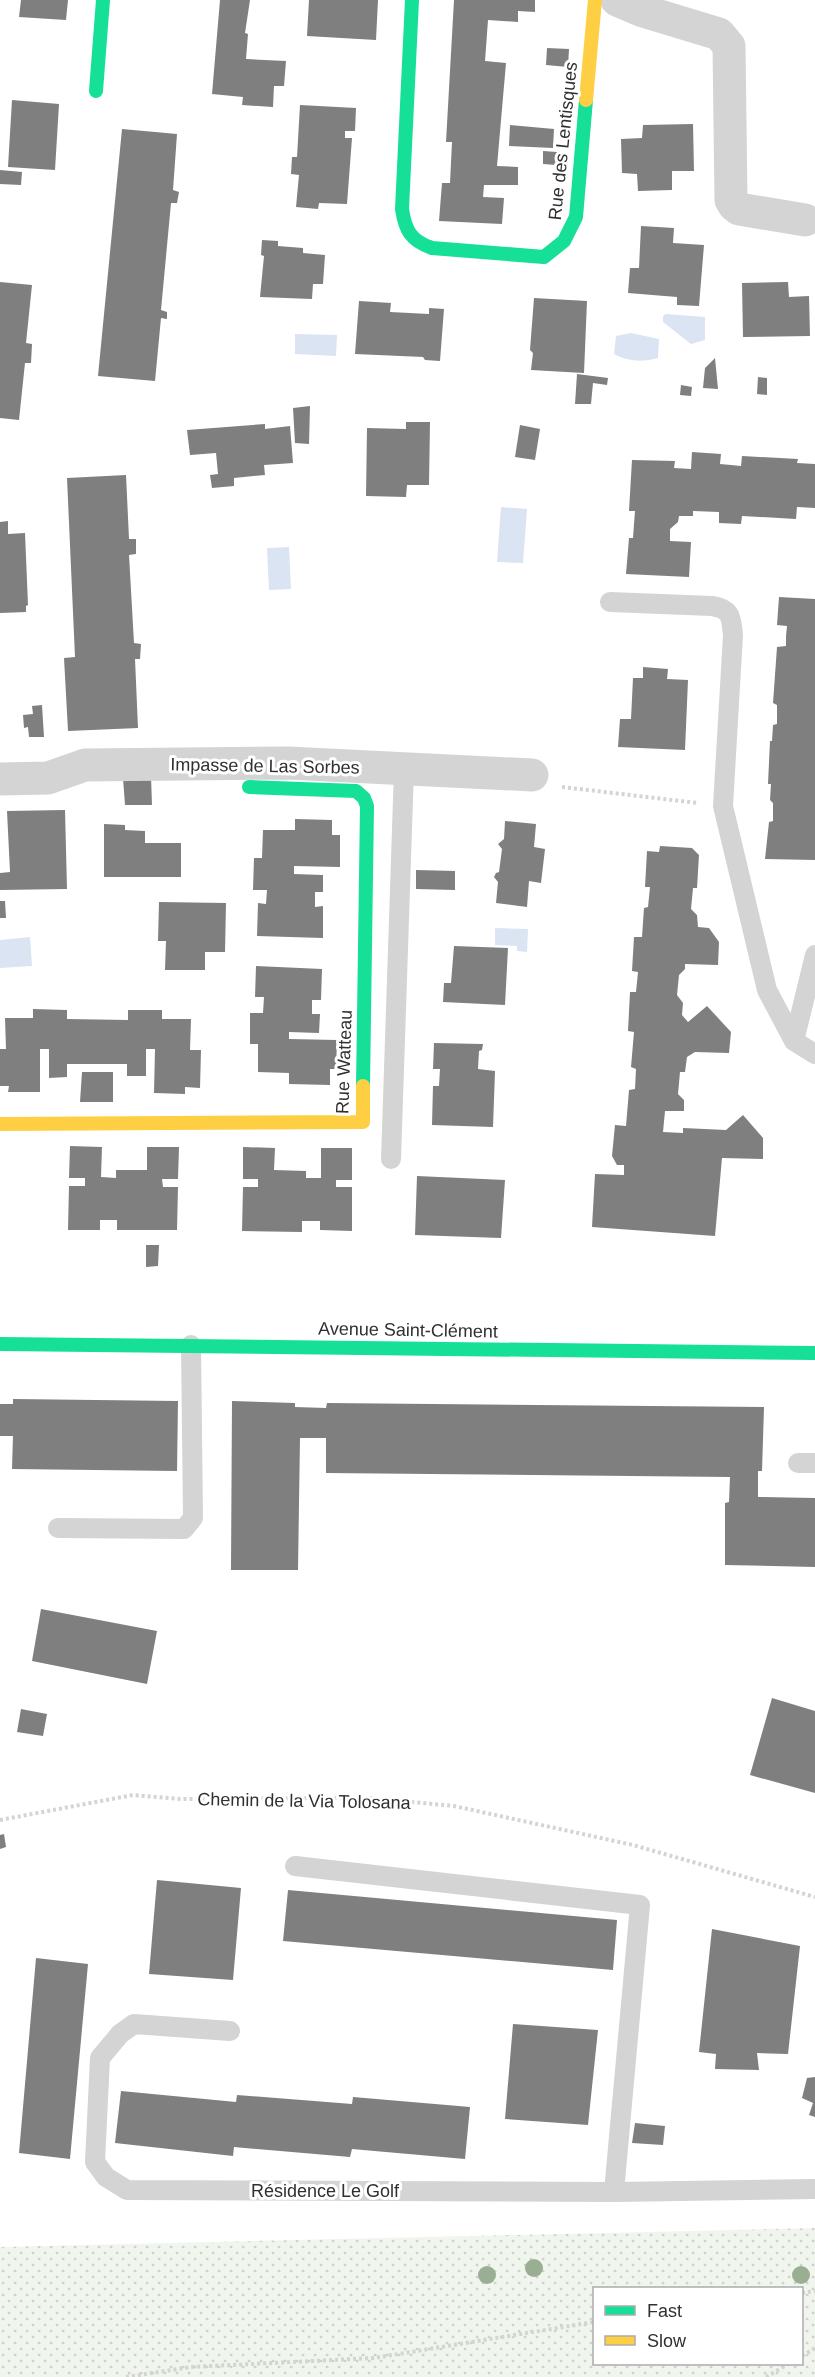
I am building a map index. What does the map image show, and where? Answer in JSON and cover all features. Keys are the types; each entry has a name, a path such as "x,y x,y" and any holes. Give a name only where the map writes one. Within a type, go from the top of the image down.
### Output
{"street":[{"path":"96,91 103,0"},
{"name":"Rue des Lentisques","path":"412,0 402,209 404,224 409,235 418,244 432,249 544,257 565,242 576,217 595,0"},
{"path":"617,0 643,11 719,34 729,46 731,200 739,209 805,220"},
{"name":"Impasse de Las Sorbes","path":"0,779 48,778 85,765 288,763 532,775"},
{"name":"Rue Watteau","path":"0,1124 363,1122 367,806 364,798 356,791 249,787"},
{"name":"Avenue Saint-Clément","path":"0,1344 815,1353"}],"lane":[{"path":"610,602 712,606 723,608 731,617 733,635 723,806 766,990 794,1041 815,1054"},
{"path":"391,1160 404,768"},
{"path":"794,1041 815,955"},
{"path":"58,1528 184,1529 193,1518 191,1345"},
{"path":"295,1866 640,1905 614,2192"},
{"name":"Résidence Le Golf","path":"230,2031 134,2024 110,2044 100,2058 95,2162 106,2177 127,2190 614,2192 815,2189"}],"path":[{"path":"532,775 542,784 723,806"},
{"name":"Chemin de la Via Tolosana","path":"0,1820 133,1795 180,1799 371,1798 442,1805 633,1845 815,1897"},
{"path":"126,2377 191,2367 374,2358 593,2322"},
{"path":"766,2377 786,2365"}],"shaded area":[{"path":"666,314 705,317 705,340 691,344 663,322 663,316"},
{"path":"631,333 659,339 658,358 625,359 614,354 616,336"},
{"path":"295,334 337,335 336,356 295,354"},
{"path":"501,507 527,509 523,563 497,562"},
{"path":"289,547 291,589 269,590 267,548"},
{"path":"495,928 528,929 527,952 517,951 517,946 495,945"},
{"path":"30,937 32,966 0,968 0,940"},
{"path":"815,2228 815,2377 0,2377 0,2247"}],"building":[{"path":"21,0 68,0 66,20 19,17"},
{"path":"220,0 250,0 245,33 248,34 246,59 286,61 284,86 274,86 273,107 242,105 243,97 212,94"},
{"path":"309,0 378,0 376,40 307,36"},
{"path":"454,0 535,0 535,12 518,11 518,22 488,20 485,61 506,63 497,166 518,167 518,185 484,185 483,197 504,198 502,224 439,221 442,183 450,183 452,142 446,142"},
{"path":"547,48 569,49 568,67 546,65"},
{"path":"12,100 59,104 55,170 8,167"},
{"path":"300,105 356,108 355,131 345,131 345,138 352,138 347,204 319,203 318,209 296,207 299,175 291,174 292,157 297,157"},
{"path":"693,124 694,171 672,171 672,190 638,191 637,174 622,173 621,139 642,138 643,125"},
{"path":"510,125 554,129 553,148 509,146"},
{"path":"122,129 177,134 173,190 179,192 177,203 171,203 161,310 167,312 167,319 161,318 155,381 98,376"},
{"path":"543,151 557,152 556,165 543,164"},
{"path":"0,170 22,172 21,185 0,184"},
{"path":"641,226 674,228 673,243 704,245 699,306 677,305 677,297 628,293 630,268 639,268"},
{"path":"262,240 278,241 278,246 303,248 303,253 325,255 323,284 313,284 312,299 260,297 264,256 261,255"},
{"path":"0,282 32,285 26,343 32,344 31,363 25,363 19,420 0,418"},
{"path":"788,282 789,297 809,296 810,336 743,337 742,283"},
{"path":"534,298 587,301 584,373 531,370 533,353 530,350"},
{"path":"359,301 391,303 390,312 429,314 429,308 444,309 440,361 425,360 423,357 355,354"},
{"path":"715,358 718,389 703,388 705,368"},
{"path":"577,374 608,378 607,385 593,383 591,404 575,404"},
{"path":"758,377 767,378 767,395 757,394"},
{"path":"681,385 692,387 691,396 680,395"},
{"path":"310,406 309,444 295,443 293,408"},
{"path":"406,422 430,422 429,485 407,485 406,497 366,496 367,428 406,429"},
{"path":"265,424 265,429 290,426 293,463 264,465 265,475 234,478 234,486 212,488 210,475 218,474 216,453 190,455 187,430"},
{"path":"520,425 540,429 535,460 515,457"},
{"path":"692,452 721,454 720,464 741,466 742,456 798,459 797,463 815,464 815,508 797,507 796,519 742,516 741,524 719,523 719,512 693,511 693,516 679,516 678,522 670,529 670,541 691,542 689,577 626,574 629,538 633,538 635,511 629,511 632,460 675,461 674,468 691,469"},
{"path":"126,475 129,539 136,539 136,554 129,555 134,643 141,644 140,659 135,659 138,728 68,731 64,658 75,657 67,478"},
{"path":"8,521 8,534 25,533 28,605 26,612 0,613 0,522"},
{"path":"779,597 815,599 815,860 765,859 769,822 773,821 773,803 770,800 771,784 768,784 770,741 772,741 773,725 777,724 777,705 773,703 777,647 786,646 787,626 777,625"},
{"path":"643,667 668,669 667,679 688,680 685,750 618,747 620,719 631,719 633,678 643,678"},
{"path":"42,705 44,737 29,737 28,727 24,728 23,715 33,714 32,706"},
{"path":"151,776 152,805 125,805 123,778"},
{"path":"65,810 67,889 0,890 0,873 10,872 7,811"},
{"path":"295,819 332,820 332,835 340,835 340,867 294,866 294,874 323,875 323,892 315,892 315,907 323,906 323,938 257,936 258,903 266,904 267,890 253,890 254,858 262,858 263,830 295,830"},
{"path":"505,821 536,824 534,847 545,849 541,883 529,881 527,907 496,903 498,882 494,877 499,872 502,849 498,844 504,839"},
{"path":"104,824 125,825 125,830 145,831 145,843 181,843 181,877 104,877"},
{"path":"660,846 692,848 699,855 697,888 693,888 691,909 697,915 698,927 709,928 719,942 718,965 685,964 685,969 679,975 677,995 683,1003 682,1015 688,1022 707,1006 731,1032 729,1053 695,1052 687,1057 685,1072 680,1072 678,1094 684,1100 684,1111 665,1111 663,1132 683,1133 683,1128 726,1130 743,1115 763,1138 763,1159 722,1158 715,1236 592,1227 595,1174 624,1175 624,1165 617,1165 612,1156 615,1125 626,1126 629,1090 635,1089 636,1069 631,1067 634,1032 628,1031 630,992 636,992 638,972 632,971 634,937 642,937 644,908 648,907 650,887 645,887 647,851 659,852"},
{"path":"416,870 455,871 455,890 416,889"},
{"path":"0,901 5,901 6,918 0,918"},
{"path":"159,902 226,903 225,952 205,952 205,970 165,970 166,941 158,941"},
{"path":"454,946 508,948 505,1005 443,1002 444,983 451,983"},
{"path":"256,966 322,969 321,1000 312,1000 312,1014 320,1014 319,1033 289,1032 289,1039 337,1040 336,1069 330,1069 330,1085 289,1084 289,1073 258,1072 258,1044 250,1044 250,1013 263,1013 264,997 255,997"},
{"path":"33,1009 67,1010 67,1019 128,1020 128,1010 162,1010 162,1019 191,1019 190,1050 201,1050 200,1088 185,1087 185,1094 154,1093 155,1049 146,1049 146,1076 127,1076 127,1064 67,1064 67,1077 49,1078 49,1049 40,1049 40,1092 8,1092 9,1086 0,1086 0,1049 6,1049 5,1018 33,1018"},
{"path":"434,1043 483,1044 482,1050 479,1051 478,1069 495,1071 493,1127 432,1125 433,1086 439,1086 440,1069 433,1069"},
{"path":"82,1072 113,1072 113,1102 80,1102"},
{"path":"70,1146 102,1147 101,1177 116,1178 116,1170 147,1170 147,1147 179,1147 178,1179 162,1179 163,1187 178,1187 177,1230 117,1230 117,1220 100,1220 100,1230 68,1230 69,1186 85,1186 85,1178 69,1178"},
{"path":"243,1147 275,1148 274,1170 306,1171 306,1178 321,1178 321,1148 352,1148 352,1180 336,1180 336,1187 352,1187 352,1231 320,1230 320,1221 302,1221 302,1232 242,1231 243,1187 258,1187 258,1179 243,1179"},
{"path":"417,1176 505,1180 501,1238 415,1235"},
{"path":"146,1245 159,1245 158,1266 146,1267"},
{"path":"13,1399 178,1401 177,1471 12,1469 13,1436 0,1436 0,1404 13,1404"},
{"path":"232,1401 295,1403 295,1407 326,1408 327,1403 764,1407 762,1471 758,1471 758,1497 815,1498 815,1567 725,1565 725,1503 729,1502 730,1477 326,1473 326,1438 300,1438 298,1570 231,1570"},
{"path":"41,1609 157,1631 147,1684 32,1661"},
{"path":"772,1698 815,1711 815,1793 750,1775"},
{"path":"21,1709 47,1714 43,1736 17,1732"},
{"path":"4,1834 6,1847 0,1849 0,1835"},
{"path":"157,1880 241,1888 233,1980 149,1974"},
{"path":"288,1890 617,1920 613,1970 283,1941"},
{"path":"712,1929 800,1946 788,2054 757,2053 759,2070 715,2069 716,2054 699,2052"},
{"path":"36,1958 88,1964 70,2159 19,2153"},
{"path":"513,2024 598,2030 588,2125 505,2119"},
{"path":"815,2077 815,2117 809,2115 813,2103 802,2098 807,2078"},
{"path":"121,2091 236,2102 237,2095 352,2104 353,2097 470,2107 465,2159 352,2149 350,2157 234,2147 233,2156 115,2143"},
{"path":"635,2123 665,2126 663,2145 632,2143"}],"traffic: fast":[{"path":"96,91 103,0"},
{"path":"412,0 402,209 407,229 419,242 432,248 544,257 564,241 576,217 586,100"},
{"path":"249,787 356,791 364,798 367,806 363,1086"},
{"path":"0,1344 815,1353"}],"traffic: slow":[{"path":"586,100 595,0"},
{"path":"0,1124 363,1122 363,1086"}]}
